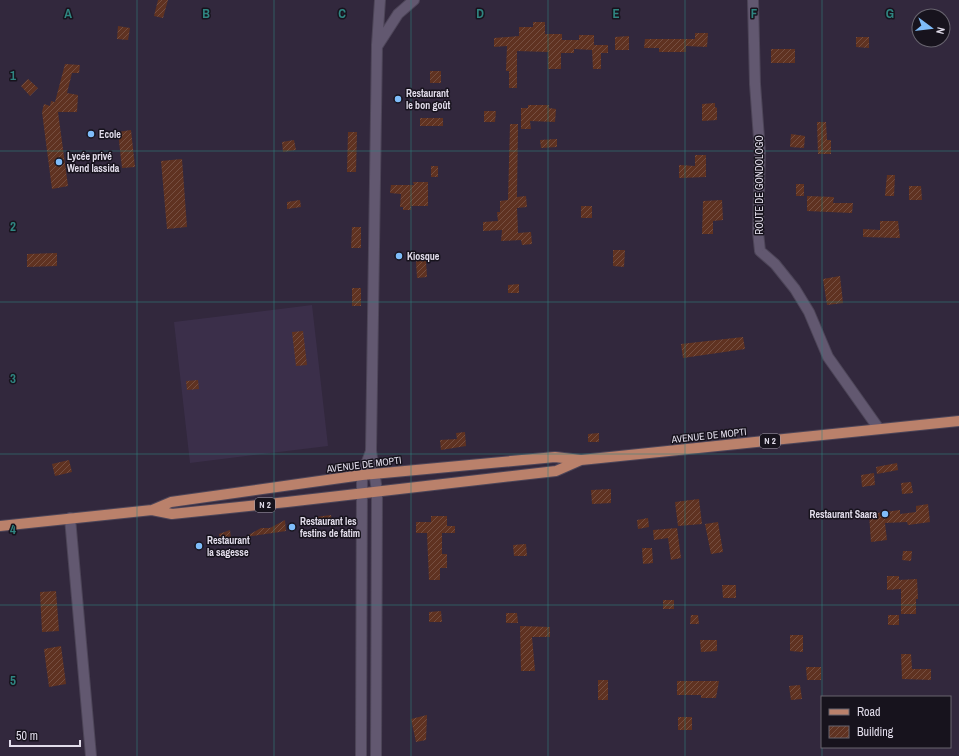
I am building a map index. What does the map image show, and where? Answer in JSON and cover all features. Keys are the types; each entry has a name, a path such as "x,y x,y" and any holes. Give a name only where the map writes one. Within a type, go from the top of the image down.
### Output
{"main road":[{"name":"AVENUE DE MOPTI","path":"152,510 171,502 362,475 555,457 581,460 959,421"},
{"name":"AVENUE DE MOPTI","path":"70,518 152,510 172,514 363,494 556,471 581,460"},
{"name":"N 2","path":"0,526 70,518"}],"street":[{"path":"376,756 377,492 376,474 371,451 377,45 380,0"},
{"path":"377,45 398,14 414,0"},
{"name":"ROUTE DE GONDOLOGO","path":"753,0 755,84 760,152 758,232 760,250 795,289 810,312 828,357 879,429"},
{"path":"361,756 362,475 371,451"},
{"path":"70,518 91,756"}],"shaded area":[{"path":"312,305 328,446 190,463 174,322"}],"building":[{"path":"158,0 168,0 163,18 154,16"},
{"path":"533,22 545,22 545,34 562,34 562,40 579,40 579,35 594,35 594,45 608,45 608,53 601,53 601,69 593,69 592,50 574,49 574,53 561,53 561,69 548,69 548,52 517,51 517,88 509,88 509,71 506,71 507,46 494,47 494,38 519,36 519,27 533,27"},
{"path":"118,26 130,28 128,40 117,39"},
{"path":"695,33 708,33 707,47 686,46 686,52 659,52 659,48 644,48 645,39 695,39"},
{"path":"629,36 629,50 615,50 615,37"},
{"path":"856,37 869,37 869,48 856,47"},
{"path":"771,49 795,49 795,63 771,63"},
{"path":"65,64 80,65 79,73 72,73 67,93 78,95 77,112 58,112 68,186 52,189 42,112 44,104 50,106 51,101 55,102"},
{"path":"430,71 441,71 441,83 430,83"},
{"path":"28,79 38,88 30,96 21,86"},
{"path":"715,103 715,107 717,108 717,120 702,121 702,104"},
{"path":"528,105 549,105 549,108 556,109 555,122 530,121 531,129 521,129 521,108 528,108"},
{"path":"484,111 496,111 495,122 484,122"},
{"path":"420,118 443,118 443,126 420,126"},
{"path":"817,122 826,122 827,140 831,140 831,154 818,154"},
{"path":"510,124 518,124 517,197 526,196 527,207 517,208 518,233 531,232 532,244 522,245 521,240 501,241 502,230 483,231 483,222 498,221 497,212 500,212 500,201 508,200"},
{"path":"131,130 135,167 122,168 118,132"},
{"path":"348,132 357,132 356,172 347,172"},
{"path":"791,134 805,136 804,148 790,147"},
{"path":"557,139 557,147 541,148 540,140"},
{"path":"294,140 296,150 283,152 282,142"},
{"path":"695,155 706,155 706,177 679,178 679,165 695,166"},
{"path":"182,159 187,227 167,229 161,161"},
{"path":"431,166 438,166 438,177 431,177"},
{"path":"887,175 895,175 894,196 885,196"},
{"path":"413,182 428,182 428,206 411,206 411,210 403,210 403,207 400,207 401,194 390,193 391,185 414,185"},
{"path":"796,184 804,184 804,196 796,196"},
{"path":"909,186 921,186 922,200 909,200"},
{"path":"807,196 834,197 833,203 853,203 852,213 807,211"},
{"path":"300,200 301,207 287,209 287,202"},
{"path":"722,200 723,220 713,221 713,234 702,234 703,201"},
{"path":"581,206 592,206 592,218 581,218"},
{"path":"880,221 898,221 900,238 863,237 863,229 880,230"},
{"path":"352,227 361,227 361,248 351,248"},
{"path":"613,250 625,250 624,267 613,266"},
{"path":"57,253 57,266 27,267 27,254"},
{"path":"416,261 426,261 427,277 417,278"},
{"path":"840,276 843,303 827,305 823,279"},
{"path":"519,284 519,293 508,293 508,285"},
{"path":"352,288 361,288 361,306 352,306"},
{"path":"303,331 307,365 296,366 292,332"},
{"path":"743,337 745,349 683,358 681,344"},
{"path":"198,380 199,389 187,390 186,381"},
{"path":"465,432 466,446 441,450 440,440 457,439 456,433"},
{"path":"599,433 599,442 588,442 588,434"},
{"path":"69,460 72,472 55,476 52,464"},
{"path":"897,463 898,470 877,474 876,467"},
{"path":"874,473 875,485 862,487 861,475"},
{"path":"911,482 913,493 902,494 901,483"},
{"path":"611,489 611,503 592,504 591,490"},
{"path":"699,499 702,524 678,526 675,502"},
{"path":"928,504 930,522 908,525 907,522 885,523 887,540 871,542 869,514 900,510 900,514 916,512 916,506"},
{"path":"331,515 332,523 318,526 316,517"},
{"path":"431,516 447,516 447,526 455,526 455,533 442,533 442,554 447,554 447,568 440,568 440,580 429,580 427,533 416,533 416,522 431,522"},
{"path":"648,518 649,527 638,529 637,520"},
{"path":"285,520 286,531 245,537 261,528 270,528"},
{"path":"718,522 723,552 711,554 705,524"},
{"path":"677,528 681,558 671,560 668,538 654,540 653,530"},
{"path":"230,530 231,539 220,540 219,534"},
{"path":"526,544 527,556 514,556 513,545"},
{"path":"642,548 652,548 653,563 643,564"},
{"path":"903,551 912,551 911,561 902,560"},
{"path":"887,576 899,576 899,580 917,579 918,599 916,599 916,614 901,614 901,589 887,590"},
{"path":"722,585 736,585 736,598 723,598"},
{"path":"56,591 59,631 42,632 40,592"},
{"path":"663,600 674,600 674,609 663,609"},
{"path":"441,611 442,622 429,622 429,612"},
{"path":"506,613 517,613 518,623 506,623"},
{"path":"691,615 698,615 699,624 690,624"},
{"path":"888,615 899,615 899,625 888,625"},
{"path":"520,626 550,627 550,637 532,637 535,671 521,671"},
{"path":"790,635 803,635 803,652 790,651"},
{"path":"700,640 717,640 717,651 701,652"},
{"path":"61,646 66,684 49,687 44,649"},
{"path":"901,654 911,654 912,669 931,669 931,680 902,679"},
{"path":"806,667 821,667 821,680 807,680"},
{"path":"598,680 608,680 608,700 598,700"},
{"path":"677,681 719,681 716,698 701,698 701,695 677,695"},
{"path":"800,685 802,699 791,700 789,686"},
{"path":"427,715 426,740 416,742 411,719"},
{"path":"678,717 692,717 692,730 678,730"}],"place":[{"name":"Restaurant le bon goût","path":"398,99"},
{"name":"Ecole","path":"91,134"},
{"name":"Lycée privé Wend lassida","path":"59,162"},
{"name":"Kiosque","path":"399,256"},
{"name":"Restaurant Saara","path":"885,514"},
{"name":"Restaurant les festins de fatim","path":"292,527"},
{"name":"Restaurant la sagesse","path":"199,546"}]}
